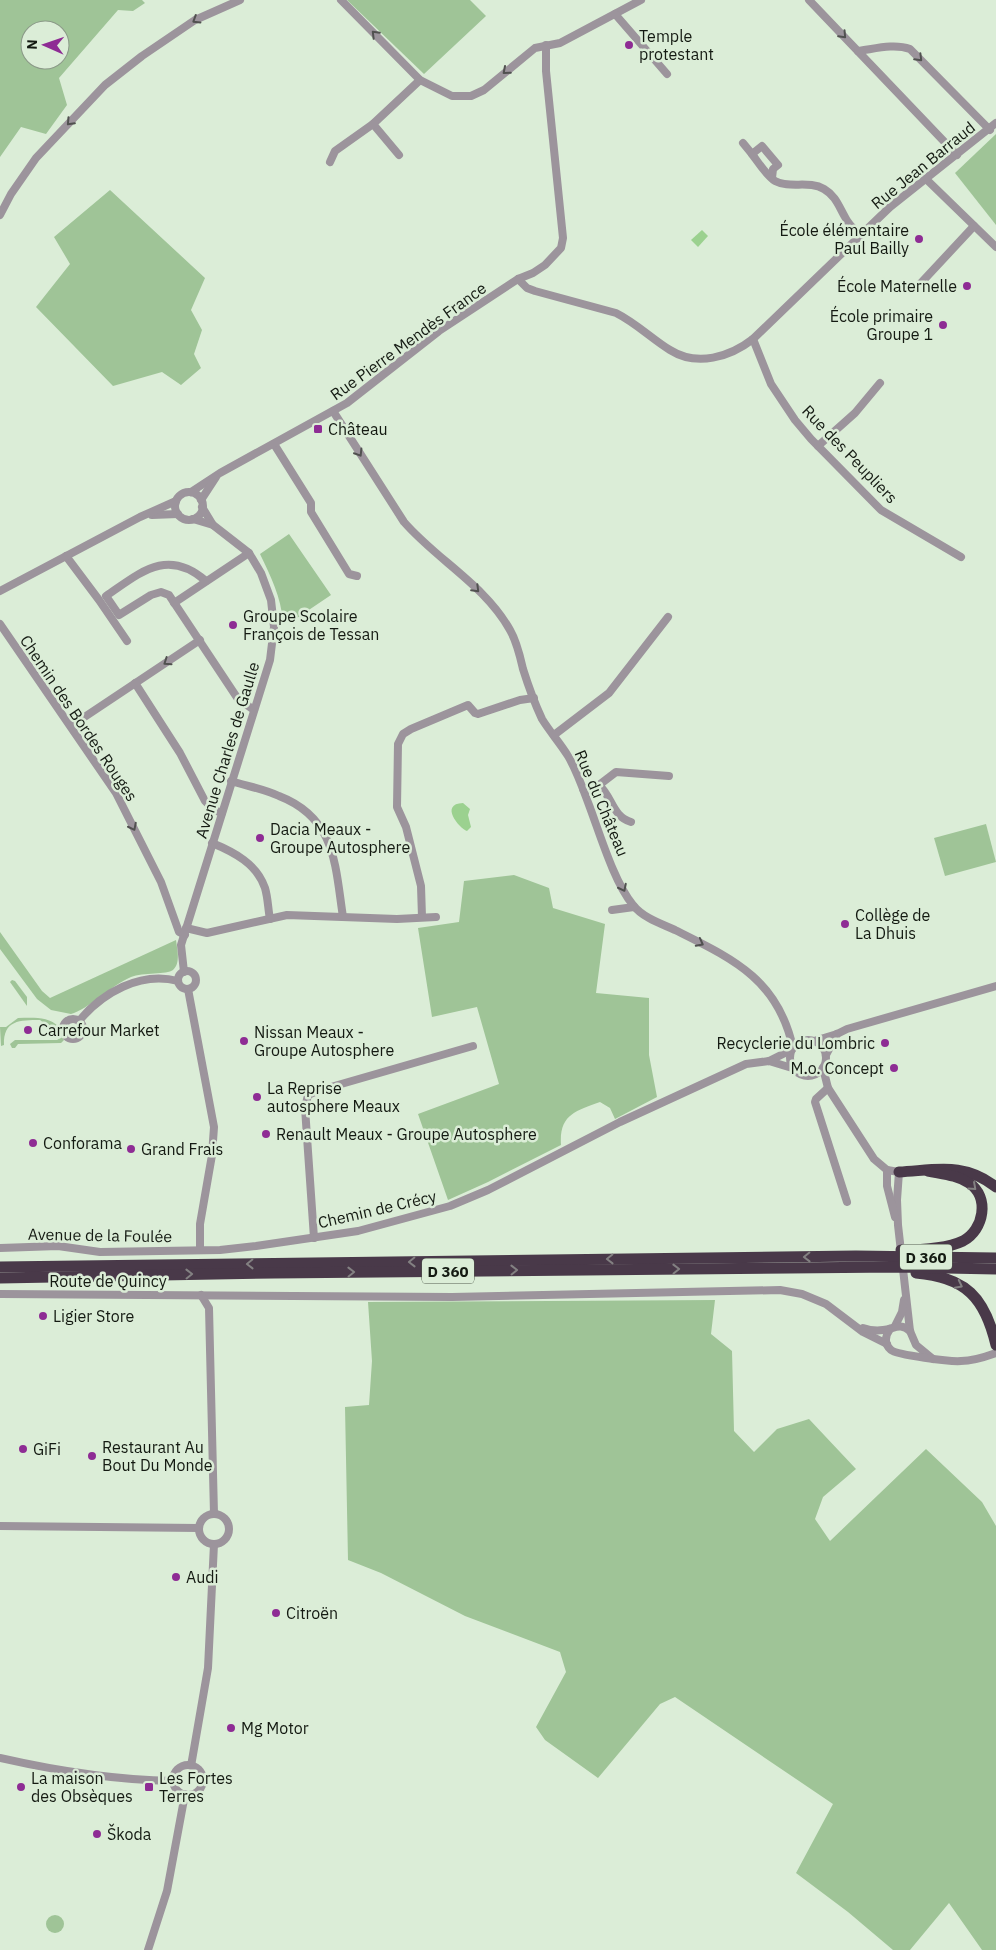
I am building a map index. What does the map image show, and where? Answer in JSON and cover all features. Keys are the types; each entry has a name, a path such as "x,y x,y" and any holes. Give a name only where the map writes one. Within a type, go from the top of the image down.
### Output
{"highway":[{"path":"900,1172 945,1168 967,1171 996,1188"},
{"path":"856,1256 863,1250 908,1250 950,1245 964,1240 975,1232 981,1220 983,1206 979,1193 971,1184 959,1178 928,1170"},
{"name":"D 360","path":"0,1267 856,1256 996,1258"},
{"path":"897,1267 907,1273 918,1273 942,1278 972,1292 983,1307 996,1345"},
{"name":"D 360","path":"0,1278 304,1272 897,1267 996,1269"}],"street":[{"path":"0,215 11,194 36,158 105,85 142,56 195,20 240,0"},
{"path":"341,0 420,80 452,96 471,96 484,90 535,48 560,43 641,0"},
{"path":"809,0 957,154"},
{"path":"615,14 667,74"},
{"name":"Rue Pierre Mendès France","path":"191,492 217,475 333,411 375,382 439,331 518,279 533,274 545,266 561,248 563,238 546,70 546,45"},
{"path":"858,51 891,47 910,49 990,130"},
{"path":"330,162 335,151 373,124 420,80"},
{"name":"Rue Jean Barraud","path":"518,279 528,288 535,291 616,313 629,319 671,351 688,358 719,357 738,350 753,339 890,207 990,130 996,123"},
{"path":"373,124 399,155"},
{"path":"743,143 772,178 784,184 814,184 825,189 839,204 845,219 860,235"},
{"path":"752,154 762,146 778,164 773,169 772,178"},
{"path":"926,179 996,247"},
{"path":"920,284 974,226"},
{"name":"Rue des Peupliers","path":"753,339 771,384 795,420 818,446 881,510 961,557"},
{"path":"818,446 856,413 880,383"},
{"name":"Rue du Château","path":"333,411 404,522 464,577 506,622 512,633 542,719 570,759 604,847 634,907 648,917 736,963 753,975 770,993 779,1008 787,1026 792,1049"},
{"path":"274,444 311,503 311,512 349,574 357,576"},
{"name":"Rue Pierre Mendès France","path":"202,503 217,475"},
{"path":"0,591 140,517 176,501 182,494 191,492 198,496 202,503 200,514 194,519 186,520 178,514 175,508 176,501"},
{"name":"Avenue Charles de Gaulle","path":"202,503 213,525"},
{"path":"140,517 165,513 178,514"},
{"name":"Avenue Charles de Gaulle","path":"184,972 181,945 273,649 274,627 271,600 261,573 249,553 213,525 194,519"},
{"path":"174,603 249,553"},
{"path":"66,556 100,600 127,641"},
{"path":"206,581 194,571 178,565 163,564 141,572 106,596 119,615 151,595 161,592 169,595 238,699 254,710"},
{"path":"554,735 609,693 668,617"},
{"name":"Chemin des Bordes Rouges","path":"0,624 116,793 161,882 179,932 185,932"},
{"path":"71,726 200,640"},
{"path":"135,683 180,753 205,800 214,810 222,813"},
{"path":"422,917 421,886 406,827 397,808 398,744 400,739 411,729 468,705 478,714 520,700 534,698"},
{"path":"583,789 599,785 616,772 669,776"},
{"path":"231,781 292,801 305,809 320,825 332,849 343,917"},
{"path":"599,785 606,791 617,813 623,819 631,822"},
{"path":"212,843 241,857 257,872 264,887 270,919"},
{"path":"612,910 634,907"},
{"path":"185,932 207,933 287,915 397,919 436,917"},
{"path":"184,972 189,972 195,978 193,986 188,989 180,986 178,980 179,975 184,972"},
{"path":"78,1021 108,995 130,983 151,978 178,980"},
{"path":"828,1088 809,1077 799,1075 792,1068 789,1059 792,1049 801,1041 814,1041 847,1029 996,986"},
{"path":"188,989 214,1127 212,1156 200,1224 200,1250"},
{"path":"837,1034 826,1056 823,1068 828,1088 874,1159 887,1170 900,1172 897,1195 898,1226 911,1335 910,1347 902,1353"},
{"path":"814,1041 822,1046 826,1056"},
{"path":"314,1238 304,1108 308,1095 472,1046"},
{"name":"Chemin de Crécy","path":"200,1250 256,1246 314,1238 381,1226 450,1206 488,1190 620,1122 746,1064 769,1061 792,1049"},
{"name":"Chemin de Crécy","path":"769,1061 792,1068"},
{"path":"809,1077 817,1074 823,1068"},
{"path":"828,1088 815,1102 847,1202"},
{"path":"887,1170 887,1186 898,1226"},
{"name":"Avenue de la Foulée","path":"0,1248 58,1246 100,1252 200,1250"},
{"name":"Route de Quincy","path":"0,1294 452,1297 780,1290 802,1294 826,1304 854,1325 887,1344"},
{"path":"906,1293 902,1312 886,1336 887,1344 893,1352 933,1359 960,1361 996,1353"},
{"path":"201,1295 209,1308 214,1514"},
{"path":"209,1308 215,1299 215,1295"},
{"path":"854,1325 872,1330 902,1326 911,1335 916,1345 933,1359"},
{"path":"214,1514 226,1520 229,1534 223,1541 210,1544 202,1538 199,1528 202,1520 214,1514"},
{"path":"0,1526 199,1528"},
{"path":"191,1766 208,1668 214,1544"},
{"path":"0,1758 37,1767 102,1776 173,1781"},
{"path":"183,1766 191,1766 200,1772 202,1784 197,1791 185,1794 177,1790 173,1781 177,1770 183,1766"},
{"path":"148,1950 167,1891 185,1794"}],"shaded area":[{"path":"0,0 142,0 145,3 133,11 118,10 70,65 70,20 20,20 20,70 66,70 59,78 67,105 46,134 21,127 0,157"},
{"path":"347,0 470,0 486,16 424,74"},
{"path":"996,134 996,225 955,173"},
{"path":"110,190 205,278 191,310 202,330 194,354 201,368 181,385 162,372 113,386 36,307 70,264 54,237"},
{"path":"702,230 708,236 698,247 691,240"},
{"path":"289,534 331,595 291,622 283,622 278,596 260,554"},
{"path":"463,803 470,809 468,815 471,827 467,831 456,821 452,812 452,807"},
{"path":"986,824 996,862 945,876 934,838"},
{"path":"514,875 549,888 553,908 605,924 596,993 649,998 649,1055 657,1097 615,1119 610,1108 600,1102 583,1108 570,1116 566,1121 561,1135 561,1145 448,1200 418,1114 499,1084 477,1007 432,1017 418,928 459,922 464,881"},
{"path":"0,932 42,991 50,998 176,940 178,960 170,972 142,974 131,977 84,1008 71,1014 51,1010 37,999 0,949"},
{"path":"12,980 15,981 27,997 27,1006 10,982"},
{"path":"18,1018 40,1018 50,1021 59,1027 59,1032 57,1034 53,1027 50,1028 40,1020 20,1021 14,1023 6,1031 4,1045 1,1046 0,1027 6,1027"},
{"path":"62,1037 64,1040 61,1043 18,1044 15,1048 12,1048 10,1044 15,1040 57,1040"},
{"path":"715,1300 711,1334 732,1351 734,1431 754,1452 777,1429 809,1419 856,1469 823,1497 815,1519 830,1541 926,1449 982,1502 996,1526 996,1950 982,1950 949,1903 910,1950 893,1950 848,1912 796,1873 833,1804 675,1697 660,1704 598,1778 545,1740 536,1727 566,1672 560,1652 465,1616 381,1573 348,1560 345,1407 369,1405 372,1361 368,1302"},
{"path":"51,1915 59,1915 64,1920 62,1931 51,1933 46,1928 46,1920"}],"place":[{"name":"Temple protestant","path":"629,45"},
{"name":"École élémentaire Paul Bailly","path":"919,239"},
{"name":"École Maternelle","path":"967,286"},
{"name":"École primaire Groupe 1","path":"943,325"},
{"name":"Château","path":"318,429"},
{"name":"Groupe Scolaire François de Tessan","path":"233,625"},
{"name":"Dacia Meaux - Groupe Autosphere","path":"260,838"},
{"name":"Collège de La Dhuis","path":"845,924"},
{"name":"Carrefour Market","path":"28,1030"},
{"name":"Nissan Meaux - Groupe Autosphere","path":"244,1041"},
{"name":"Recyclerie du Lombric","path":"885,1043"},
{"name":"M.o. Concept","path":"894,1068"},
{"name":"La Reprise autosphere Meaux","path":"257,1097"},
{"name":"Renault Meaux - Groupe Autosphere","path":"266,1134"},
{"name":"Conforama","path":"33,1143"},
{"name":"Grand Frais","path":"131,1149"},
{"name":"Ligier Store","path":"43,1316"},
{"name":"GiFi","path":"23,1449"},
{"name":"Restaurant Au Bout Du Monde","path":"92,1456"},
{"name":"Audi","path":"176,1577"},
{"name":"Citroën","path":"276,1613"},
{"name":"Mg Motor","path":"231,1728"},
{"name":"La maison des Obsèques","path":"21,1787"},
{"name":"Les Fortes Terres","path":"149,1787"},
{"name":"Škoda","path":"97,1834"}]}
